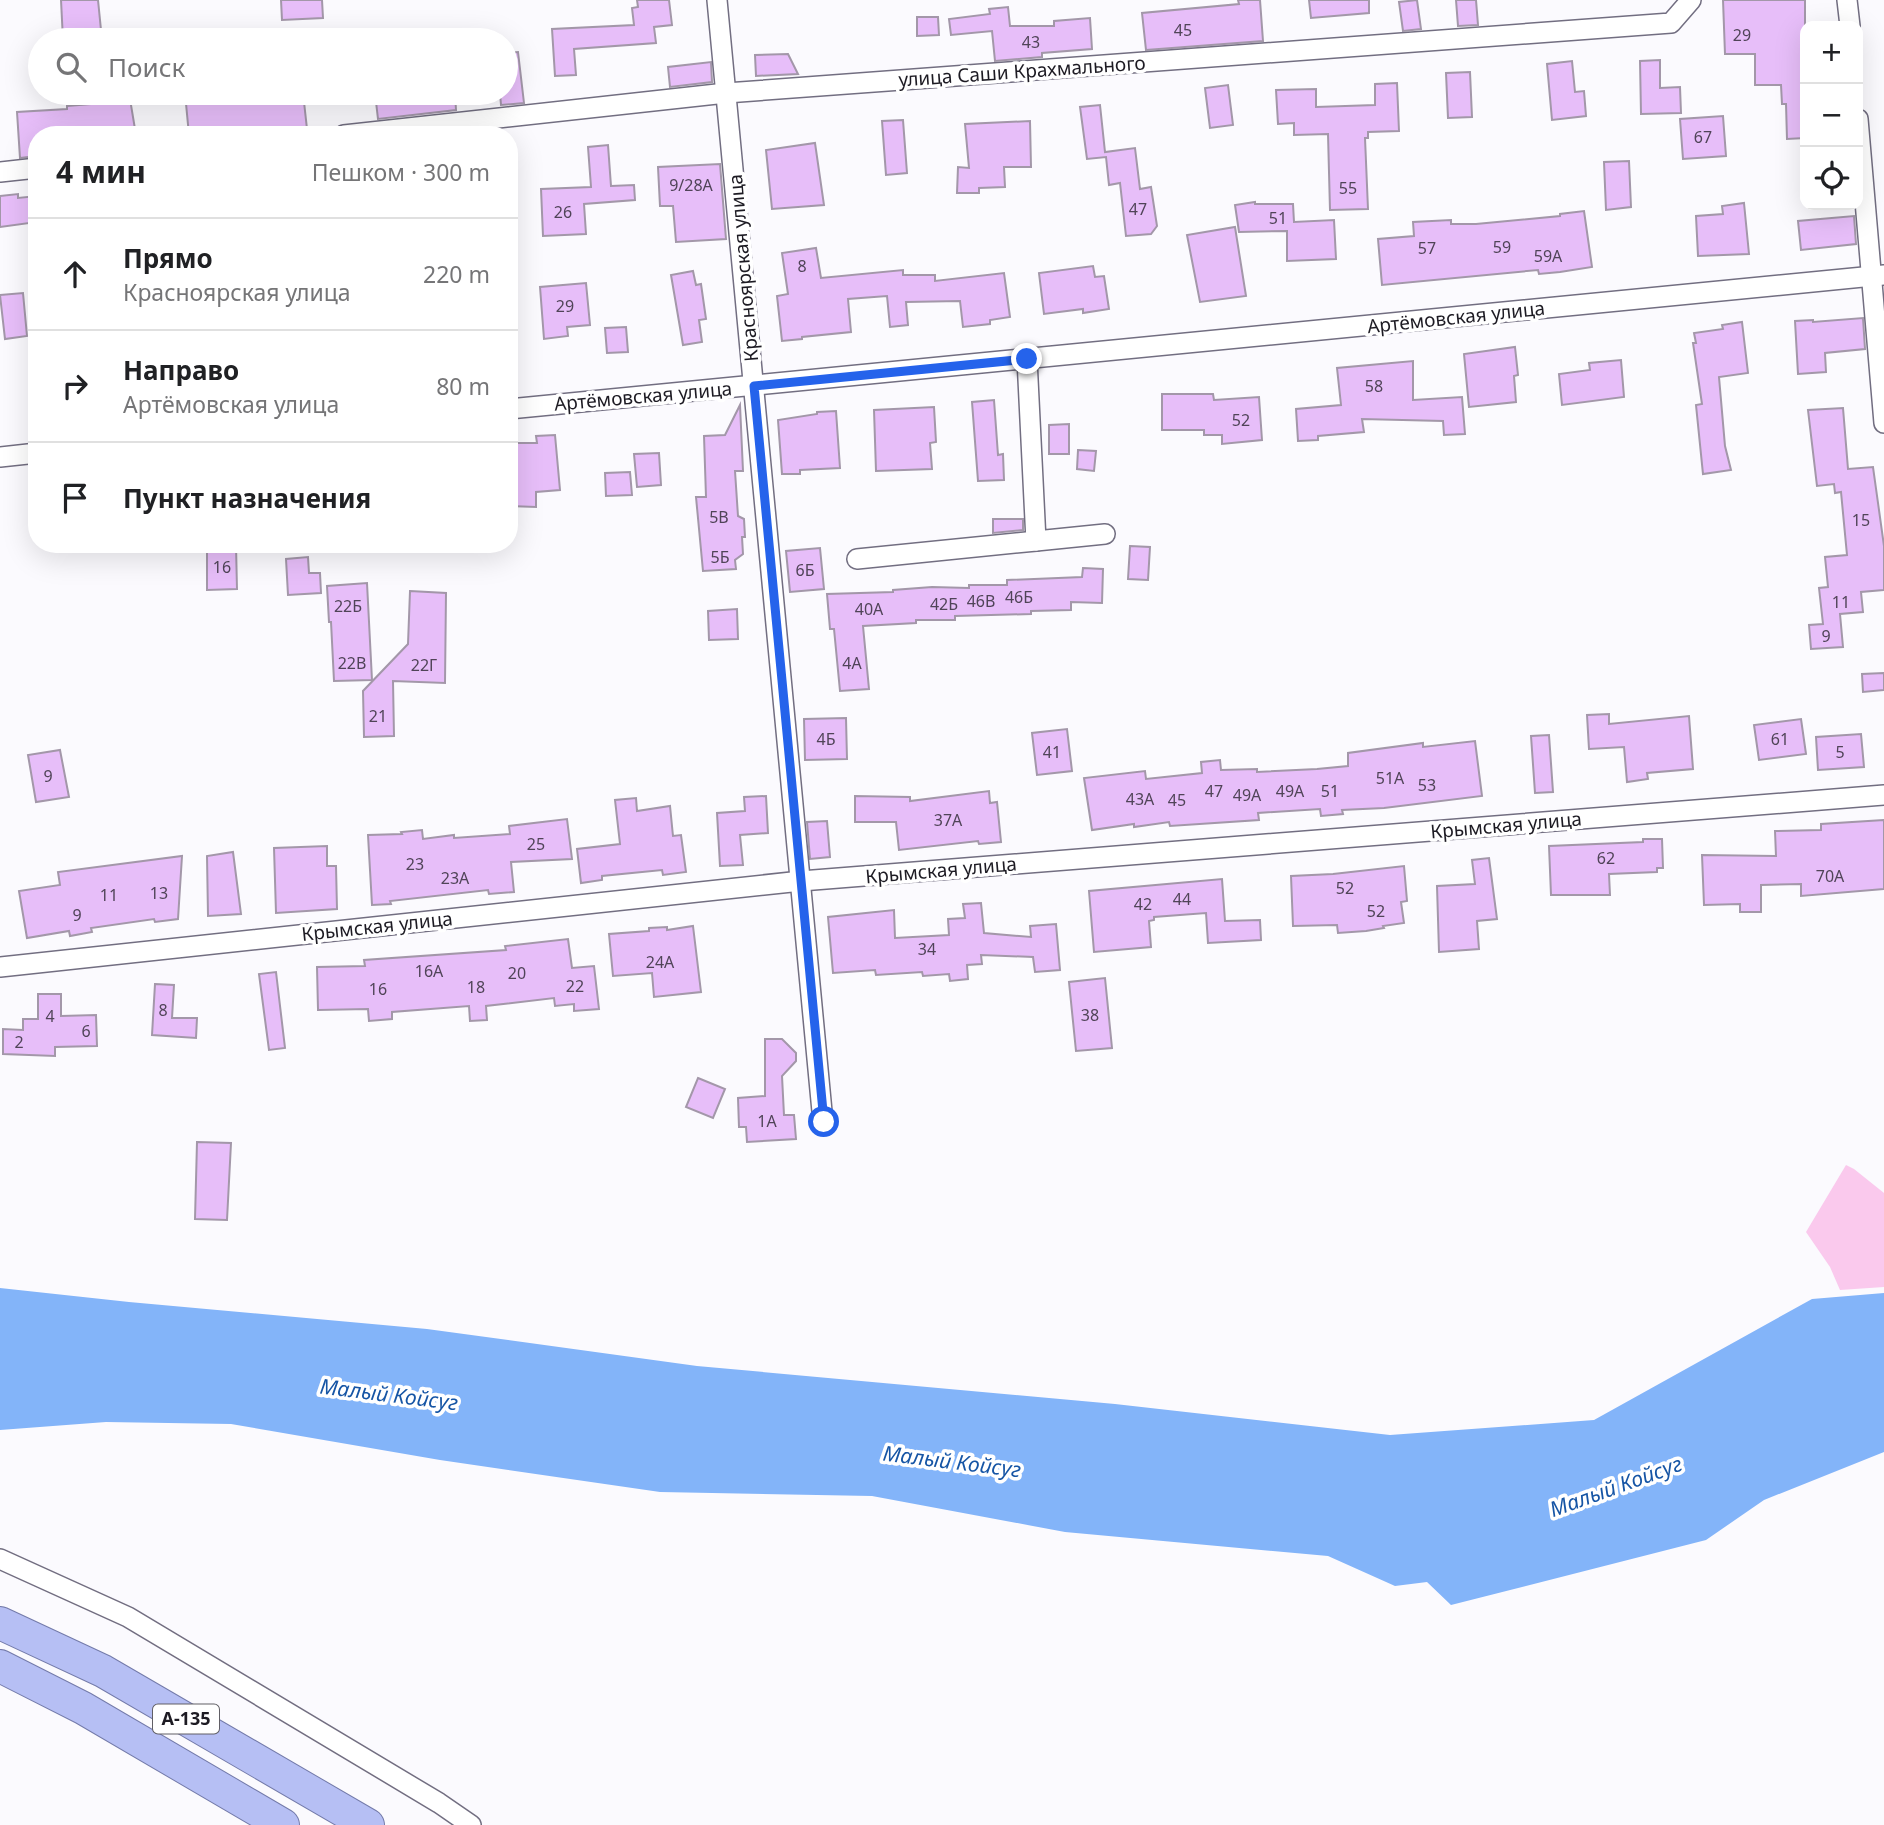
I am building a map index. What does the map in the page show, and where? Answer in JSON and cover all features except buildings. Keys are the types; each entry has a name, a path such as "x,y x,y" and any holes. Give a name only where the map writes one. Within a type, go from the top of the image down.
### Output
{"highway":[{"name":"А-135","path":"0,1623 103,1671 368,1825"},
{"name":"А-135","path":"0,1666 83,1708 283,1825"}],"street":[{"name":"Красноярская улица","path":"717,0 824,1122"},
{"name":"улица Саши Крахмального","path":"426,126 726,93 1671,23 1691,0"},
{"path":"1847,0 1849,21"},
{"path":"1862,147 1878,275 1884,423"},
{"path":"0,172 28,169"},
{"name":"Артёмовская улица","path":"518,408 1878,275"},
{"path":"1027,359 1036,541"},
{"path":"0,457 28,454"},
{"path":"858,559 1105,534"},
{"name":"Крымская улица","path":"0,967 801,881 1884,795"},
{"path":"0,1559 128,1617 439,1803 471,1825"}],"shaded area":[{"path":"1846,1165 1884,1193 1884,1287 1840,1290 1830,1267 1806,1232"}],"water":[{"name":"Малый Койсуг","path":"0,1288 427,1329 697,1366 1115,1404 1390,1435 1594,1420 1812,1299 1884,1293 1884,1452 1764,1500 1706,1540 1451,1605 1427,1582 1395,1586 1328,1556 1065,1532 872,1496 660,1492 440,1460 231,1424 106,1422 0,1430"}],"route":[{"path":"824,1122 754,386 1027,359"}]}
